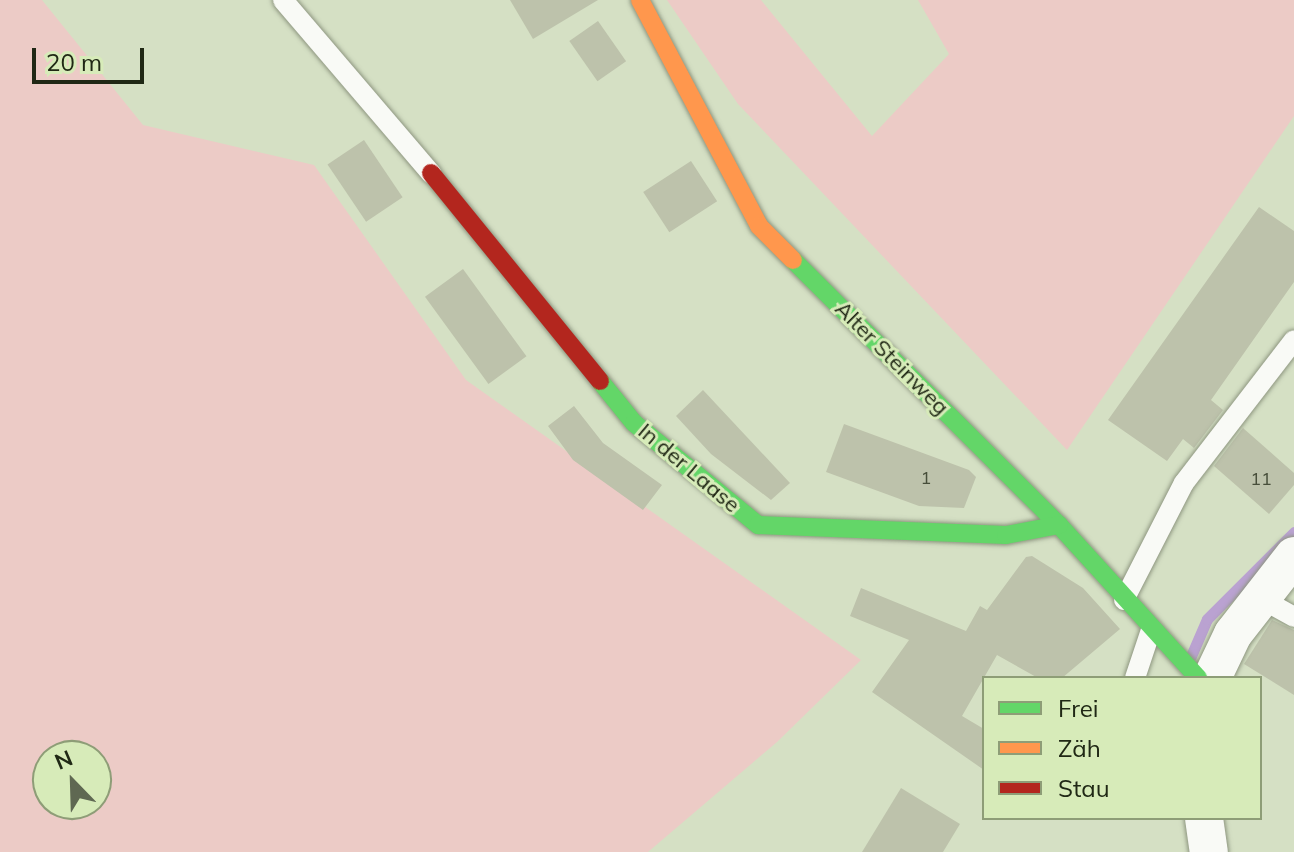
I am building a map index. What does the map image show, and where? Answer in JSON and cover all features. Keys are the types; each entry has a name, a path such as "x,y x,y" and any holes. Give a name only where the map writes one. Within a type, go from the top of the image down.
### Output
{"street":[{"name":"Alter Steinweg","path":"640,0 759,226 1059,525 1156,636 1201,676"},
{"name":"In der Laase","path":"431,173 634,423 758,525 1006,535 1059,525"},
{"path":"1203,676 1294,556"},
{"path":"1204,820 1209,852"}],"lane":[{"path":"283,0 431,173"},
{"path":"1124,600 1184,483 1294,340"},
{"path":"1260,598 1294,617"},
{"path":"1136,676 1156,636"}],"shaded area":[{"path":"0,0 42,0 143,125 314,165 466,380 861,660 777,742 648,852 0,852"},
{"path":"667,0 761,0 872,136 949,54 918,0 1294,0 1294,116 1067,450 738,104"}],"building":[{"path":"510,0 598,0 533,39"},
{"path":"598,21 626,61 597,81 569,41"},
{"path":"364,140 403,197 366,222 328,165"},
{"path":"691,161 717,201 669,232 643,192"},
{"path":"1259,207 1294,231 1294,282 1211,400 1223,410 1194,448 1183,439 1167,461 1108,420"},
{"path":"463,269 526,356 488,384 425,297"},
{"path":"703,390 790,483 771,500 711,454 676,416"},
{"path":"574,406 603,443 662,485 643,510 573,460 548,426"},
{"path":"844,424 969,470 976,477 964,508 919,506 826,472"},
{"path":"1243,428 1294,473 1294,485 1269,514 1214,466"},
{"path":"1032,556 1083,588 1120,629 1064,676 1034,676 997,655 985,676 982,676 962,716 982,728 982,769 872,692 909,640 850,616 861,588 966,631 980,606 987,610 1026,557"},
{"path":"1272,620 1294,630 1294,695 1244,664"},
{"path":"901,788 960,824 943,852 862,852"}],"waterway":[{"path":"1191,656 1207,619 1294,532"}],"traffic: fast":[{"path":"793,260 1059,525 1196,676"},
{"path":"600,381 634,423 758,525 1006,535 1059,525"}],"traffic: slow":[{"path":"640,0 759,226 793,260"}],"traffic: jam":[{"path":"431,173 600,381"}]}
